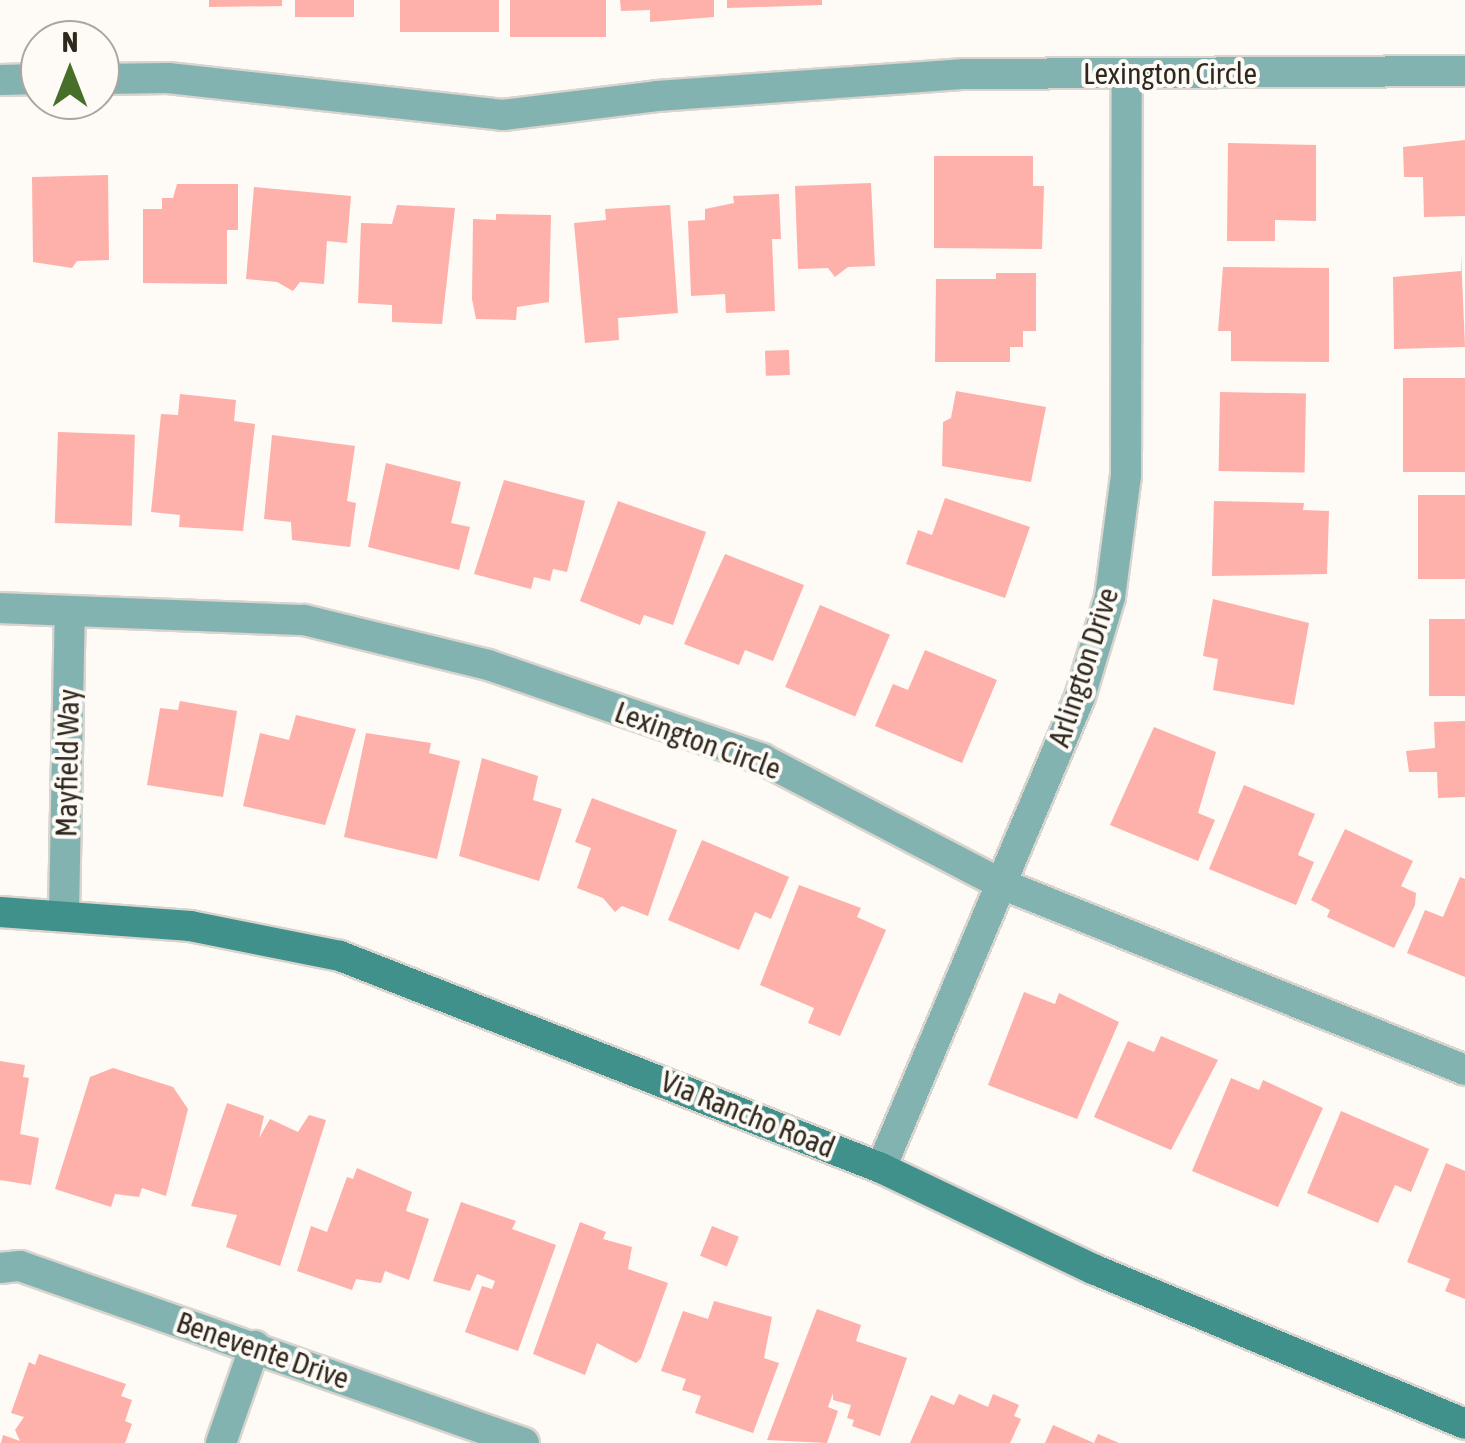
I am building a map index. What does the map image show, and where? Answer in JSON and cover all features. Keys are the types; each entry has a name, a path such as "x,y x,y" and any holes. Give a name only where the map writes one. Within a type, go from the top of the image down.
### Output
{"street":[{"name":"Lexington Circle","path":"120,79 168,78 503,115 657,96 965,74 1465,71"},
{"name":"Arlington Drive","path":"881,1168 1080,696 1110,597 1126,475 1127,74"},
{"name":"Lexington Circle","path":"0,608 304,620 488,665 762,759 1000,883 1465,1070"},
{"name":"Mayfield Way","path":"64,913 70,613"},
{"name":"Via Rancho Road","path":"0,912 64,913 190,926 340,956 881,1168 1093,1269 1465,1424"},
{"name":"Benevente Drive","path":"0,1268 20,1266 524,1443"},
{"path":"221,1443 255,1346"}],"building":[{"path":"209,0 282,0 282,6 209,7"},
{"path":"295,0 354,0 354,17 295,17"},
{"path":"400,0 499,0 499,32 400,32"},
{"path":"510,0 606,0 606,37 510,37"},
{"path":"620,0 714,0 714,17 650,22 650,10 621,11"},
{"path":"727,0 822,0 822,5 727,8"},
{"path":"1465,140 1465,216 1424,217 1423,177 1404,177 1403,147"},
{"path":"1228,143 1316,145 1316,221 1275,220 1275,241 1227,241"},
{"path":"934,156 1033,156 1033,186 1044,186 1042,249 934,248"},
{"path":"108,175 109,260 77,261 72,268 33,262 32,177"},
{"path":"871,183 875,266 848,267 835,277 828,268 798,269 795,186"},
{"path":"177,184 238,184 238,230 227,230 227,284 143,283 143,209 162,209 162,198 173,198"},
{"path":"254,187 351,196 347,243 327,241 324,284 300,282 293,291 277,282 246,279"},
{"path":"779,194 781,239 772,239 775,311 726,313 725,294 691,296 688,221 705,220 705,209 734,203 733,196"},
{"path":"397,205 455,208 442,324 392,322 392,305 358,303 361,223 392,224"},
{"path":"670,205 678,313 618,318 619,340 585,343 574,223 606,220 605,209"},
{"path":"496,214 551,215 549,302 517,307 516,320 476,319 472,299 473,219 496,220"},
{"path":"1461,254 1465,347 1394,349 1393,277 1461,271"},
{"path":"1223,267 1329,268 1329,362 1231,361 1231,331 1218,331"},
{"path":"996,273 1036,273 1036,331 1023,331 1023,347 1010,347 1010,362 935,362 936,279 996,279"},
{"path":"789,350 790,375 766,376 765,351"},
{"path":"1403,378 1465,378 1465,472 1403,472"},
{"path":"956,391 1046,407 1031,482 942,466 943,422 951,418"},
{"path":"1220,392 1306,394 1305,472 1219,471"},
{"path":"180,394 236,400 234,421 255,424 243,531 179,527 180,515 151,512 161,414 178,415"},
{"path":"58,432 135,435 132,526 55,523"},
{"path":"272,435 355,446 347,501 356,503 350,547 292,540 291,522 264,519"},
{"path":"386,463 461,482 451,523 470,527 459,570 368,547"},
{"path":"504,480 585,501 567,572 553,569 550,581 534,577 531,589 474,574"},
{"path":"1418,495 1465,495 1465,579 1418,579"},
{"path":"945,498 1030,527 1005,598 906,564 918,530 932,535"},
{"path":"618,501 706,532 673,625 644,615 640,625 580,601"},
{"path":"1214,501 1304,503 1303,510 1329,511 1327,574 1212,576"},
{"path":"725,554 804,585 773,661 745,650 739,665 684,644"},
{"path":"1213,599 1309,623 1294,705 1213,690 1218,659 1203,656"},
{"path":"820,605 890,635 855,717 785,687"},
{"path":"1429,619 1465,619 1465,696 1429,696"},
{"path":"925,650 997,680 962,763 875,726 893,684 908,690"},
{"path":"180,701 237,711 223,797 147,785 160,708 178,710"},
{"path":"296,715 356,729 325,825 243,806 260,733 289,740"},
{"path":"1465,721 1465,797 1438,798 1437,772 1409,772 1406,751 1435,748 1434,722"},
{"path":"1154,727 1216,752 1198,813 1215,820 1198,861 1110,825"},
{"path":"366,733 431,743 429,753 460,761 437,859 344,837"},
{"path":"482,758 538,776 533,800 562,809 539,881 459,856"},
{"path":"1244,785 1315,814 1298,855 1314,862 1296,905 1209,869"},
{"path":"592,798 677,830 648,916 622,906 615,912 603,898 577,888 591,848 575,842"},
{"path":"1345,829 1413,861 1401,886 1416,893 1415,905 1394,948 1327,917 1330,910 1311,900"},
{"path":"702,840 789,877 771,919 755,912 739,950 668,920"},
{"path":"1460,877 1465,879 1465,977 1407,953 1425,910 1443,917"},
{"path":"799,885 861,908 857,917 886,930 840,1036 808,1023 814,1008 760,985"},
{"path":"1024,992 1055,1004 1059,993 1119,1022 1077,1119 988,1085"},
{"path":"1161,1036 1218,1060 1171,1150 1094,1117 1128,1041 1154,1052"},
{"path":"0,1061 25,1065 23,1077 29,1078 20,1134 39,1138 31,1185 0,1180"},
{"path":"113,1068 173,1087 188,1109 166,1196 142,1188 139,1197 115,1194 111,1207 55,1189 90,1077"},
{"path":"1231,1078 1259,1090 1263,1080 1323,1108 1278,1207 1192,1171"},
{"path":"227,1103 264,1116 259,1138 270,1119 298,1132 309,1115 326,1120 280,1266 226,1247 237,1215 191,1206"},
{"path":"1341,1111 1429,1149 1411,1192 1395,1185 1378,1223 1307,1193"},
{"path":"1446,1163 1465,1171 1465,1299 1445,1291 1450,1279 1407,1262"},
{"path":"357,1168 412,1192 406,1211 429,1219 409,1280 385,1271 381,1283 356,1279 352,1290 297,1271 311,1226 327,1232 347,1177 353,1179"},
{"path":"461,1202 516,1221 512,1229 556,1245 518,1351 465,1332 482,1286 492,1289 495,1281 477,1274 470,1291 433,1281"},
{"path":"580,1222 606,1232 603,1239 632,1247 628,1269 668,1283 641,1358 636,1363 597,1343 585,1375 533,1354"},
{"path":"712,1226 739,1237 727,1267 700,1256"},
{"path":"714,1301 772,1317 764,1358 779,1363 753,1433 695,1413 701,1396 682,1390 686,1379 661,1371 683,1311 708,1319"},
{"path":"817,1309 861,1325 856,1341 907,1358 880,1436 852,1426 854,1420 847,1418 851,1405 833,1400 833,1393 828,1407 838,1411 827,1443 767,1440"},
{"path":"39,1354 126,1384 121,1396 132,1400 125,1421 132,1424 125,1443 1,1443 3,1435 20,1441 15,1430 24,1417 11,1413 29,1362 35,1365"},
{"path":"959,1394 988,1407 993,1394 1019,1405 1014,1416 1021,1419 1010,1443 910,1443 931,1395 954,1405"},
{"path":"1053,1425 1094,1443 1045,1443"},
{"path":"1098,1434 1119,1443 1094,1443"}]}
